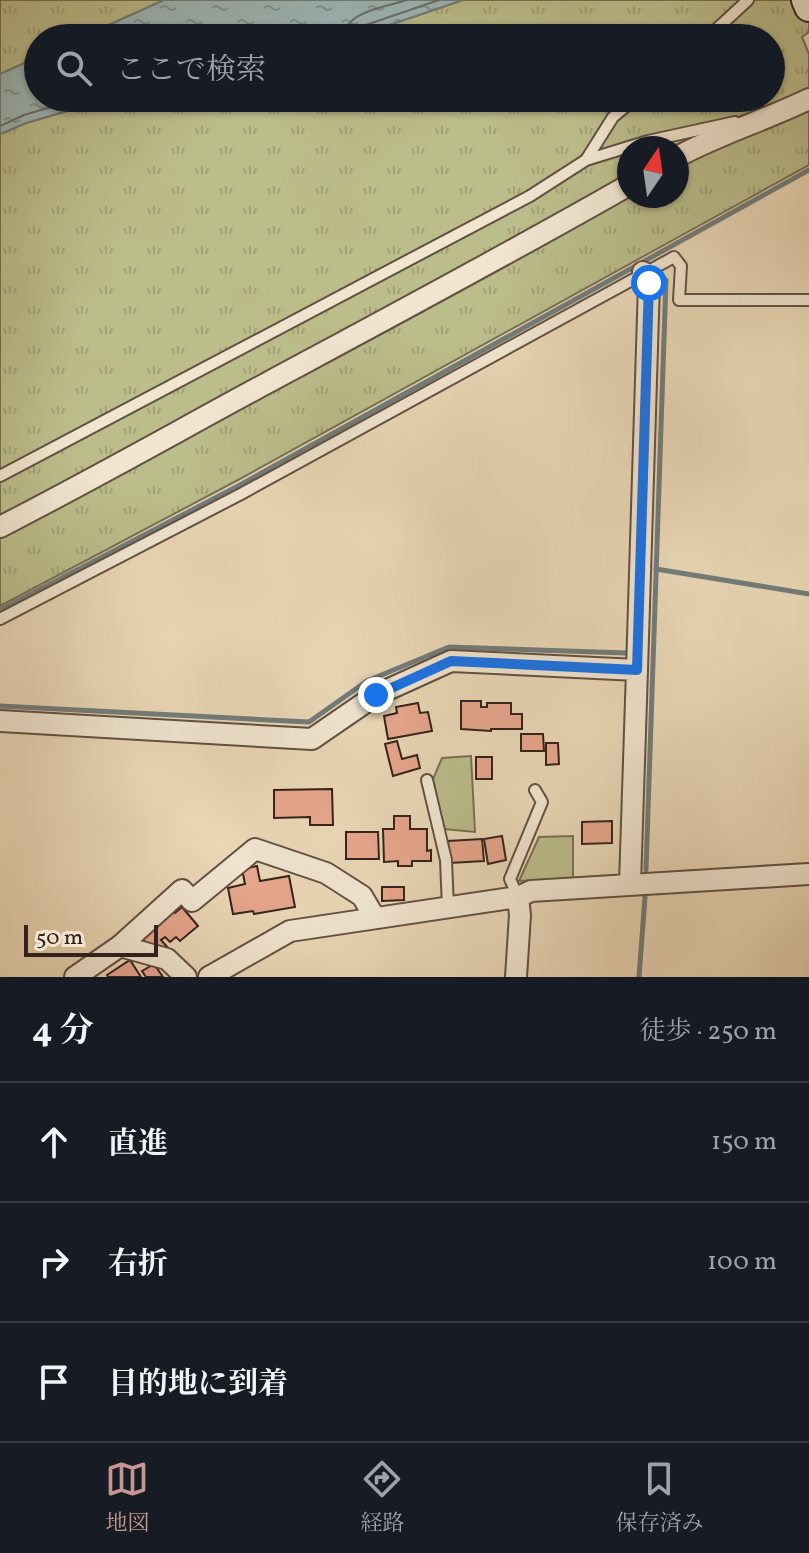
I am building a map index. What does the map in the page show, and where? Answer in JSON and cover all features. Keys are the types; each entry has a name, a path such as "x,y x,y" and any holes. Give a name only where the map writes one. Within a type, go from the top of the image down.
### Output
{"main road":[{"path":"806,0 809,7"}],"street":[{"path":"785,110 809,99"},
{"path":"689,150 782,112"},
{"path":"0,527 136,457 486,267 617,192"},
{"path":"630,884 649,283 643,272"},
{"path":"0,721 312,739 376,695 451,661 637,670"},
{"path":"75,977 120,946 182,890 192,901 255,849 326,873 362,896 375,918"},
{"path":"209,977 290,931 518,897 531,891 809,874"},
{"path":"516,977 520,915 518,897"},
{"path":"120,946 167,959 186,977"}],"lane":[{"path":"722,24 748,0"},
{"path":"586,160 619,112"},
{"path":"0,476 530,196 586,160 648,141 735,122 761,122"},
{"path":"0,619 241,494 674,257 681,266 679,300 809,300"},
{"path":"427,780 446,860 448,908"},
{"path":"518,897 510,879 542,802 535,790"}],"green space":[{"path":"0,0 164,0 111,24 24,24 24,63 0,74"},
{"path":"463,0 809,0 809,32 802,37 809,54 809,165 238,480 0,606 0,134 64,112 785,112 785,24 392,24"},
{"path":"471,756 475,832 444,829 433,779 442,758"},
{"path":"573,836 573,878 519,881 539,837"}],"water":[{"path":"164,0 463,0 392,24 111,24"},
{"path":"24,63 24,112 64,112 0,134 0,74"}],"building":[{"path":"461,701 481,701 481,707 487,707 487,703 511,703 511,714 522,714 522,729 461,729"},
{"path":"418,703 420,713 428,712 432,731 388,739 384,716 397,713 396,707"},
{"path":"521,734 543,734 544,751 521,751"},
{"path":"397,741 402,759 417,755 420,768 393,776 385,744"},
{"path":"546,743 558,743 559,764 546,765"},
{"path":"476,757 492,757 492,779 476,779"},
{"path":"332,789 333,825 310,825 310,817 274,818 274,790"},
{"path":"394,816 410,816 410,829 427,829 427,851 431,850 431,861 412,861 412,866 398,866 398,861 384,862 383,829 394,829"},
{"path":"612,821 612,843 582,844 582,822"},
{"path":"346,832 378,832 379,859 346,859"},
{"path":"502,836 506,860 488,864 484,839"},
{"path":"482,839 484,861 450,863 448,841"},
{"path":"257,866 260,881 289,876 295,907 233,914 228,888 245,884 242,869"},
{"path":"382,887 404,887 404,900 382,901"},
{"path":"182,907 198,926 180,941 176,937 170,942 165,937 161,940 170,950 164,954 156,944 151,949 141,937 172,910 175,913"},
{"path":"130,960 141,977 108,977 107,975"},
{"path":"154,964 163,977 146,977 142,971"}],"waterway":[{"path":"0,610 238,486 809,170"},
{"path":"646,870 666,280"},
{"path":"656,569 809,594"},
{"path":"0,706 309,722 367,681 449,647 626,653"},
{"path":"639,977 645,897"}],"route":[{"path":"376,695 451,661 637,670 649,283"}]}
